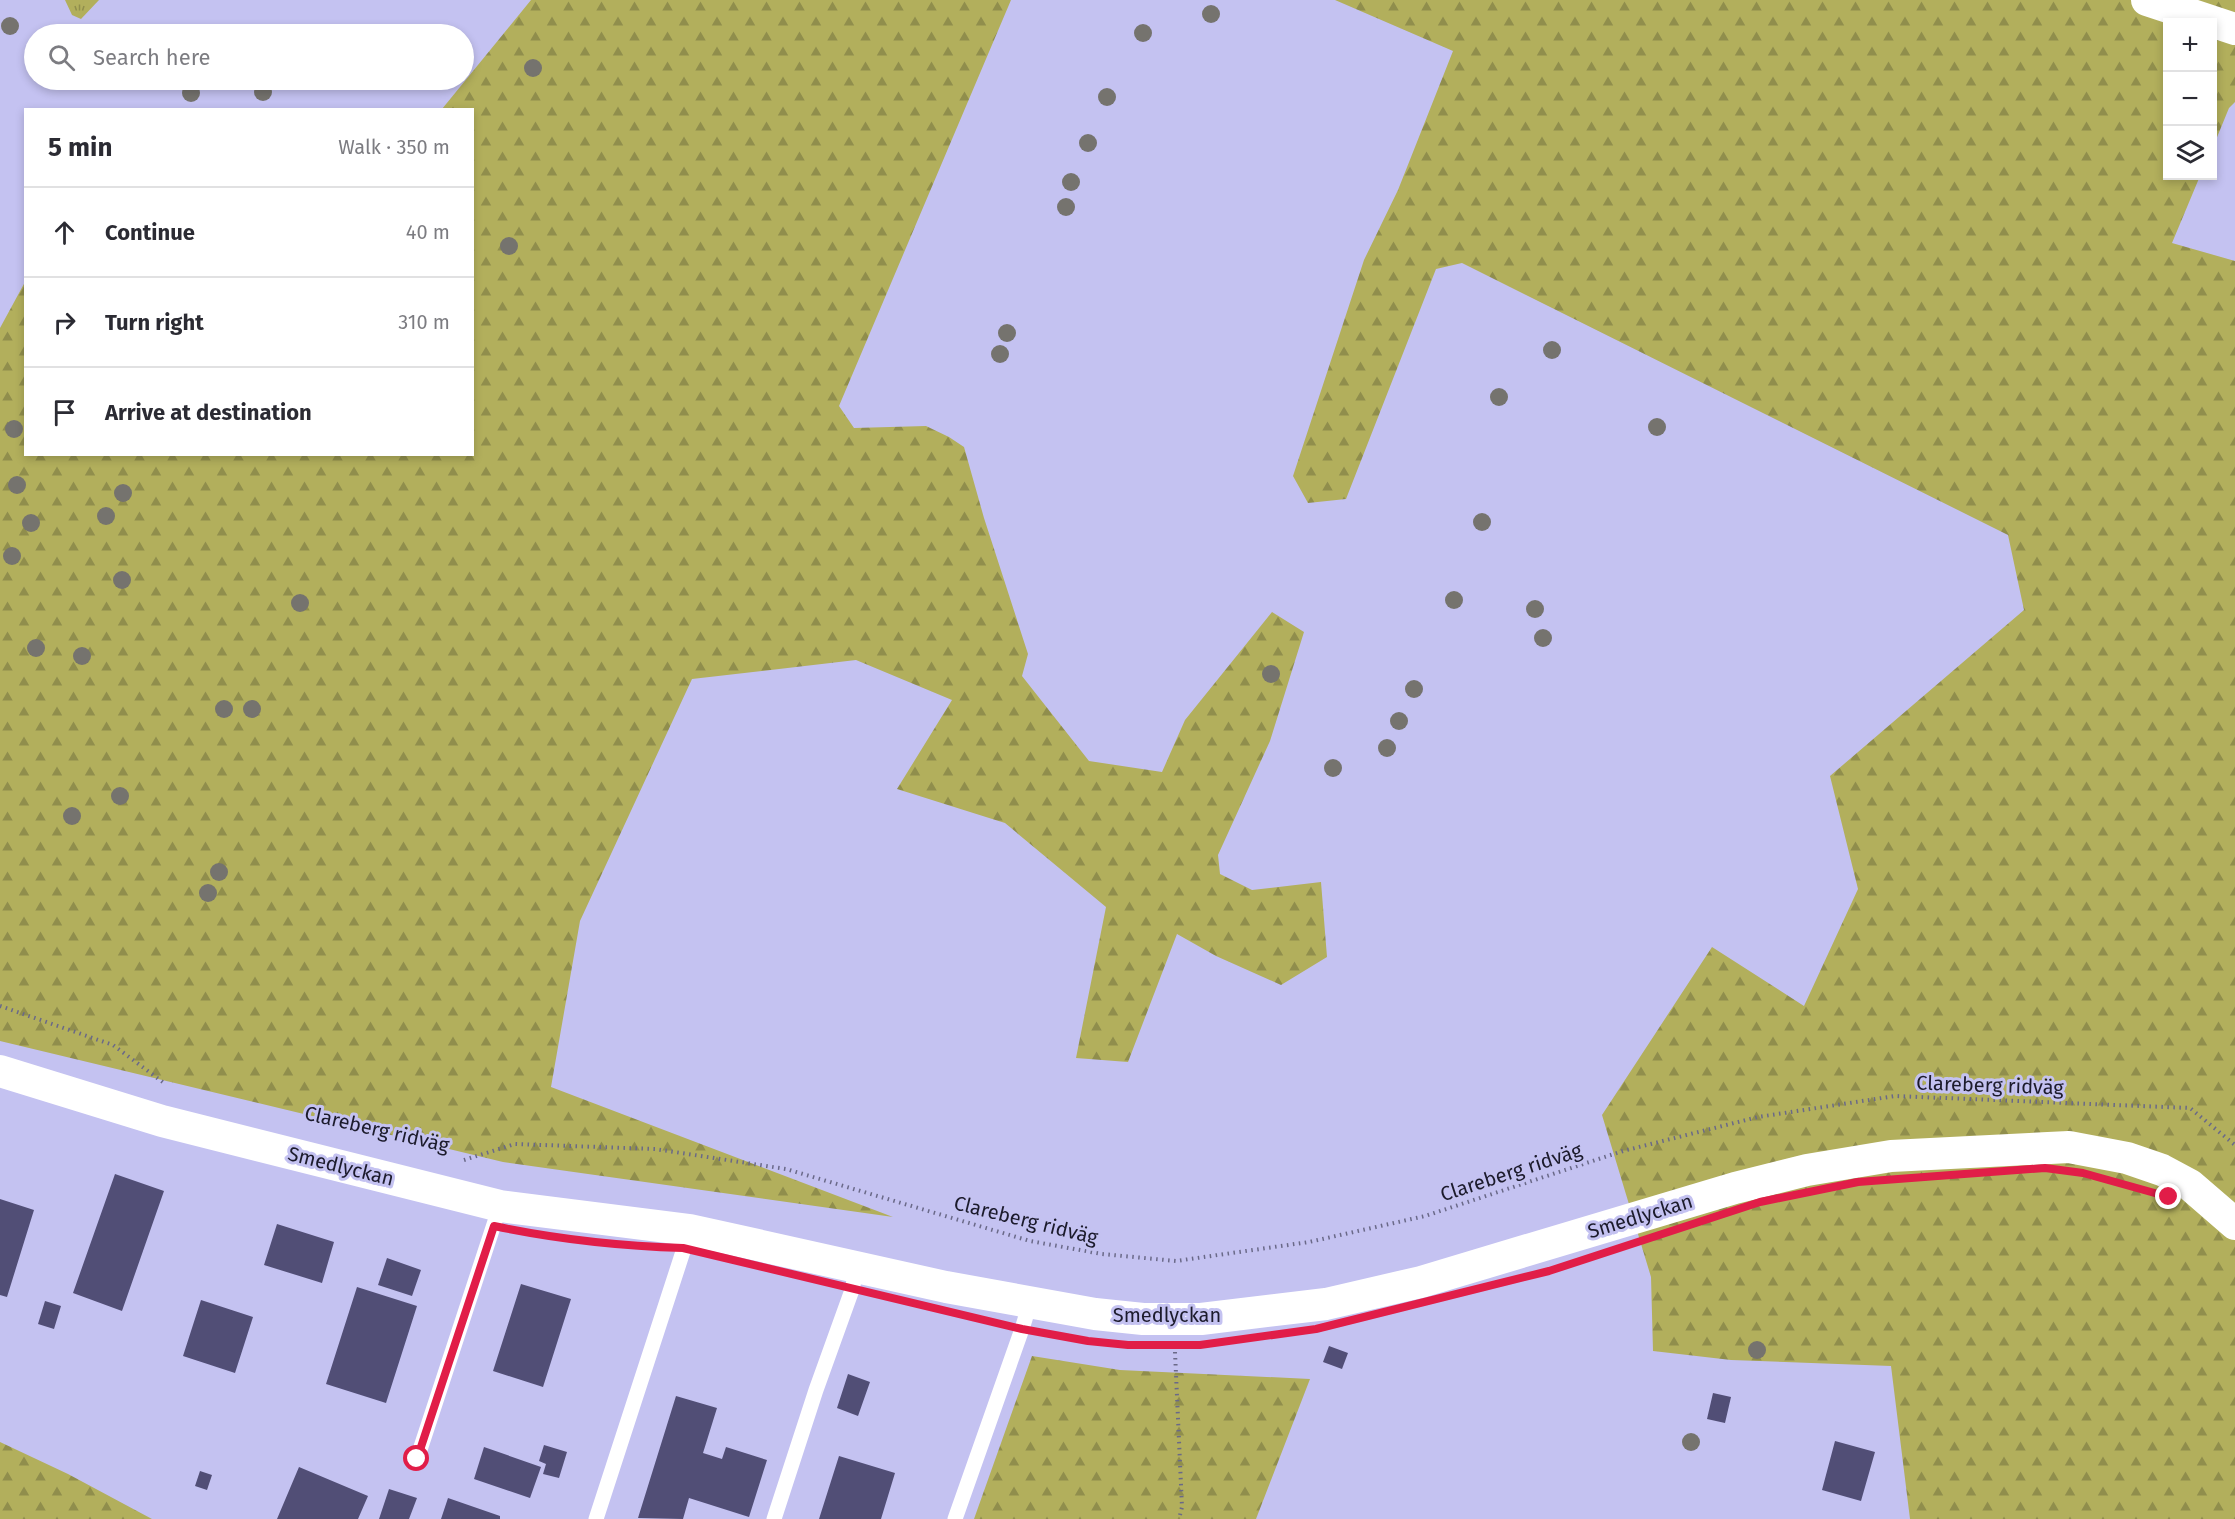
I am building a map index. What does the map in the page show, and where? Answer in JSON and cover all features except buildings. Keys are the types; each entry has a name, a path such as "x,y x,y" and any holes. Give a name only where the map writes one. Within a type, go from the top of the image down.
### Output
{"street":[{"path":"2147,0 2235,29"},
{"name":"Smedlyckan","path":"0,1071 162,1121 500,1206 690,1230 946,1287 1095,1314 1143,1319 1201,1319 1326,1304 1421,1282 1735,1188 1807,1170 1891,1156 2069,1147 2127,1158 2162,1170 2190,1185 2235,1224"}],"lane":[{"path":"417,1459 500,1206"},
{"path":"597,1519 690,1230"},
{"path":"774,1519 816,1390 852,1290 857,1267"},
{"path":"955,1519 1030,1303"}],"path":[{"path":"0,1006 113,1045 168,1086"},
{"name":"Clareberg ridväg","path":"462,1161 515,1144 655,1149 786,1169 1030,1241 1102,1254 1176,1261 1309,1242 1414,1218 1623,1151 1758,1117 1894,1096 2190,1108 2235,1144"},
{"path":"1174,1345 1182,1507 1179,1519"}],"green space":[{"path":"65,0 99,0 81,19 72,15"},
{"path":"531,0 1011,0 839,406 854,428 926,426 964,447 984,518 1028,654 1022,676 1089,761 1162,772 1185,720 1272,612 1304,632 1270,741 1218,855 1220,874 1252,890 1321,882 1327,957 1281,985 1216,956 1177,934 1128,1062 1076,1058 1106,907 1005,823 897,789 952,700 856,660 692,679 580,921 551,1087 893,1217 503,1162 0,1041 0,328 24,284 24,456 474,456 474,108 443,108 458,90 474,90 474,70"},
{"path":"1335,0 2235,0 2235,102 2229,108 2217,137 2217,18 2163,18 2163,180 2198,180 2172,243 2235,261 2235,1519 1910,1519 1891,1366 1731,1360 1653,1351 1651,1277 1602,1115 1712,947 1804,1006 1858,889 1830,776 2024,610 2008,535 1462,263 1436,269 1346,499 1308,503 1293,476 1364,260 1398,190 1453,51"},
{"path":"1032,1356 1120,1370 1310,1379 1256,1519 974,1519"},
{"path":"0,1442 68,1474 152,1519 0,1519"}],"route":[{"path":"417,1459 494,1226 531,1234 626,1246 683,1248 852,1290 1022,1329 1088,1341 1128,1345 1200,1345 1316,1329 1549,1271 1760,1202 1858,1182 2045,1168 2083,1173 2169,1197"}]}
